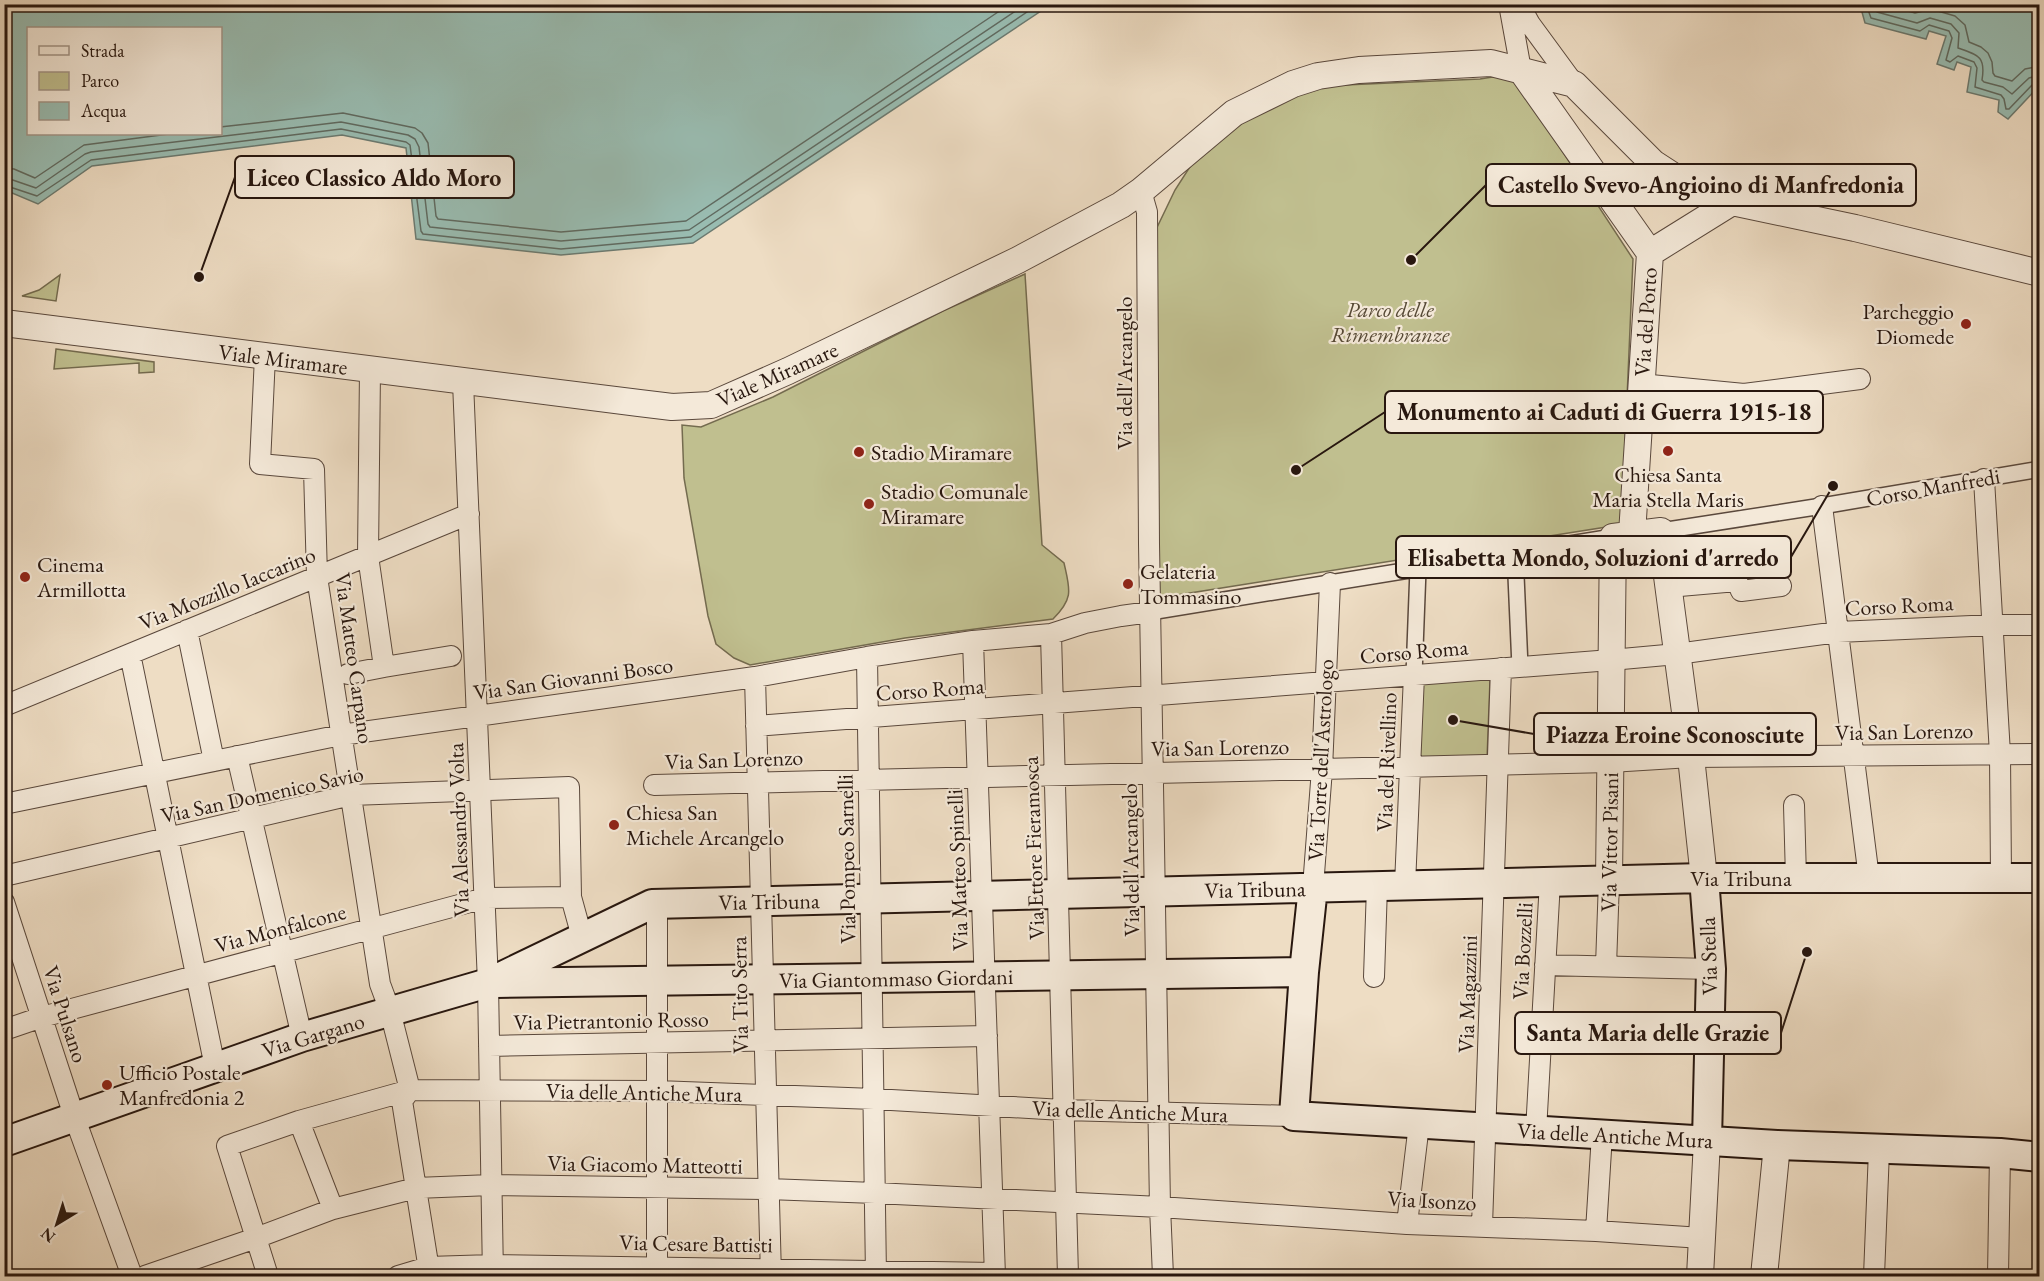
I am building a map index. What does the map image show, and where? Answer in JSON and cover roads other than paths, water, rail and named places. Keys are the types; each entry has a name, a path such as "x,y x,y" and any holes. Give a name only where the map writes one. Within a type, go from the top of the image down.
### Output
{"main road":[{"name":"Via Tribuna","path":"488,983 652,904 1704,878 2040,878"},
{"name":"Via Stella","path":"1704,878 1711,969 1707,1141"},
{"name":"Via Torre dell'Astrologo","path":"1294,1116 1304,972 1313,887"},
{"name":"Via Giantommaso Giordani","path":"488,983 1304,972"},
{"name":"Via Gargano","path":"4,1142 302,1037 488,983"},
{"name":"Via delle Antiche Mura","path":"1294,1116 1777,1145 2040,1156"}],"street":[{"path":"1509,4 1521,70"},
{"path":"1519,4 1530,24 1574,84 1653,163 1673,176 1732,202 2040,273"},
{"name":"Viale Miramare","path":"4,323 672,407 711,405 788,371 1018,260 1121,205 1234,113 1293,84 1318,76 1374,70 1491,63 1574,84"},
{"name":"Via del Porto","path":"1521,70 1650,253 1640,384 1622,536"},
{"name":"Via dell'Arcangelo","path":"1141,191 1147,212 1151,696 1163,1276"},
{"name":"Via del Porto","path":"1650,253 1732,202"},
{"name":"Via Matteo Carpano","path":"266,356 260,464 314,469 317,577 380,984 390,1011 410,1090"},
{"path":"370,370 368,556 384,667"},
{"path":"1640,384 1744,394 1860,379"},
{"name":"Via Alessandro Volta","path":"463,382 488,983 493,1271"},
{"name":"Corso Manfredi","path":"1150,612 1822,506 2040,469"},
{"path":"1984,479 2000,754 2001,878"},
{"path":"1822,506 1869,878"},
{"name":"Via Mozzillo Iaccarino","path":"4,706 469,514"},
{"name":"Via Stella","path":"1661,531 1691,757 1704,878"},
{"name":"Via Vittor Pisani","path":"1606,966 1611,660 1622,536"},
{"path":"1511,667 1515,553"},
{"name":"Via del Rivellino","path":"1405,885 1418,569"},
{"path":"1668,587 1737,581 1741,591 1781,586"},
{"name":"Via Torre dell'Astrologo","path":"1313,887 1322,769 1330,583"},
{"name":"Via San Giovanni Bosco","path":"4,804 342,735 755,676 867,657 1051,634 1085,623 1150,612"},
{"name":"Corso Roma","path":"756,726 1611,660 1677,654 1838,632 1994,625 2040,626"},
{"path":"188,630 214,761"},
{"name":"Via Ettore Fieramosca","path":"1051,634 1068,1276"},
{"name":"Via Matteo Spinelli","path":"973,642 995,1275"},
{"path":"130,654 215,1067"},
{"path":"348,674 451,656"},
{"name":"Via Pompeo Sarnelli","path":"867,657 876,1274"},
{"name":"Via Magazzini","path":"1482,1226 1499,764 1511,667"},
{"name":"Via Tito Serra","path":"755,676 770,1272"},
{"name":"Via San Lorenzo","path":"654,785 1610,762 1691,757 2040,754"},
{"path":"237,756 302,1037"},
{"name":"Via San Domenico Savio","path":"4,876 351,795 569,787 572,897"},
{"path":"1794,805 1796,878"},
{"name":"Via Bozzelli","path":"1536,1131 1550,881"},
{"path":"1374,977 1377,886"},
{"path":"572,897 582,937"},
{"name":"Via Monfalcone","path":"4,1030 42,1017 485,898 572,897"},
{"name":"Via Pulsano","path":"4,902 74,1116 132,1276"},
{"path":"657,917 657,1272"},
{"path":"1545,965 1711,969"},
{"name":"Via Pietrantonio Rosso","path":"489,1046 987,1036"},
{"path":"410,1090 402,1101 429,1272"},
{"name":"Via delle Antiche Mura","path":"256,1238 227,1146 298,1121 410,1090 766,1094 1064,1110 1294,1116"},
{"path":"298,1121 333,1209"},
{"path":"1407,1224 1419,1124"},
{"path":"1596,1231 1602,1134"},
{"name":"Via Stella","path":"1700,1276 1707,1141"},
{"path":"1764,1276 1777,1145"},
{"path":"1874,1276 1880,1149"},
{"path":"1998,1276 2000,1153"},
{"name":"Via Giacomo Matteotti","path":"145,1276 333,1209 416,1188 491,1185 768,1189 1160,1207"},
{"name":"Via Isonzo","path":"1160,1207 1407,1224 1596,1231 1702,1238"},
{"path":"256,1238 268,1276"},
{"name":"Via Cesare Battisti","path":"398,1276 429,1272 493,1271 995,1275"}],"water":[{"path":"5,4 1050,5 693,243 561,255 416,239 406,148 342,135 92,166 38,204 5,190"},
{"path":"1860,5 2039,5 2039,86 2008,119 1998,112 1999,100 1967,92 1971,67 1957,62 1954,70 1937,64 1946,36 1929,31 1926,39 1865,23"}],"place":[{"name":"Castello Svevo-Angioino di Manfredonia","path":"1411,260"},
{"name":"Liceo Classico Aldo Moro","path":"199,277"},
{"name":"Parcheggio Diomede","path":"1966,324"},
{"name":"Chiesa Santa Maria Stella Maris","path":"1668,451"},
{"name":"Stadio Miramare","path":"859,452"},
{"name":"Monumento ai Caduti di Guerra 1915-18","path":"1296,470"},
{"name":"Elisabetta Mondo, Soluzioni d'arredo","path":"1833,486"},
{"name":"Stadio Comunale Miramare","path":"869,504"},
{"name":"Cinema Armillotta","path":"25,577"},
{"name":"Gelateria Tommasino","path":"1128,584"},
{"name":"Piazza Eroine Sconosciute","path":"1453,720"},
{"name":"Chiesa San Michele Arcangelo","path":"614,825"},
{"name":"Santa Maria delle Grazie","path":"1807,952"},
{"name":"Ufficio Postale Manfredonia 2","path":"107,1085"}],"park label":[{"name":"Parco delle Rimembranze","path":"1390,322"}]}
